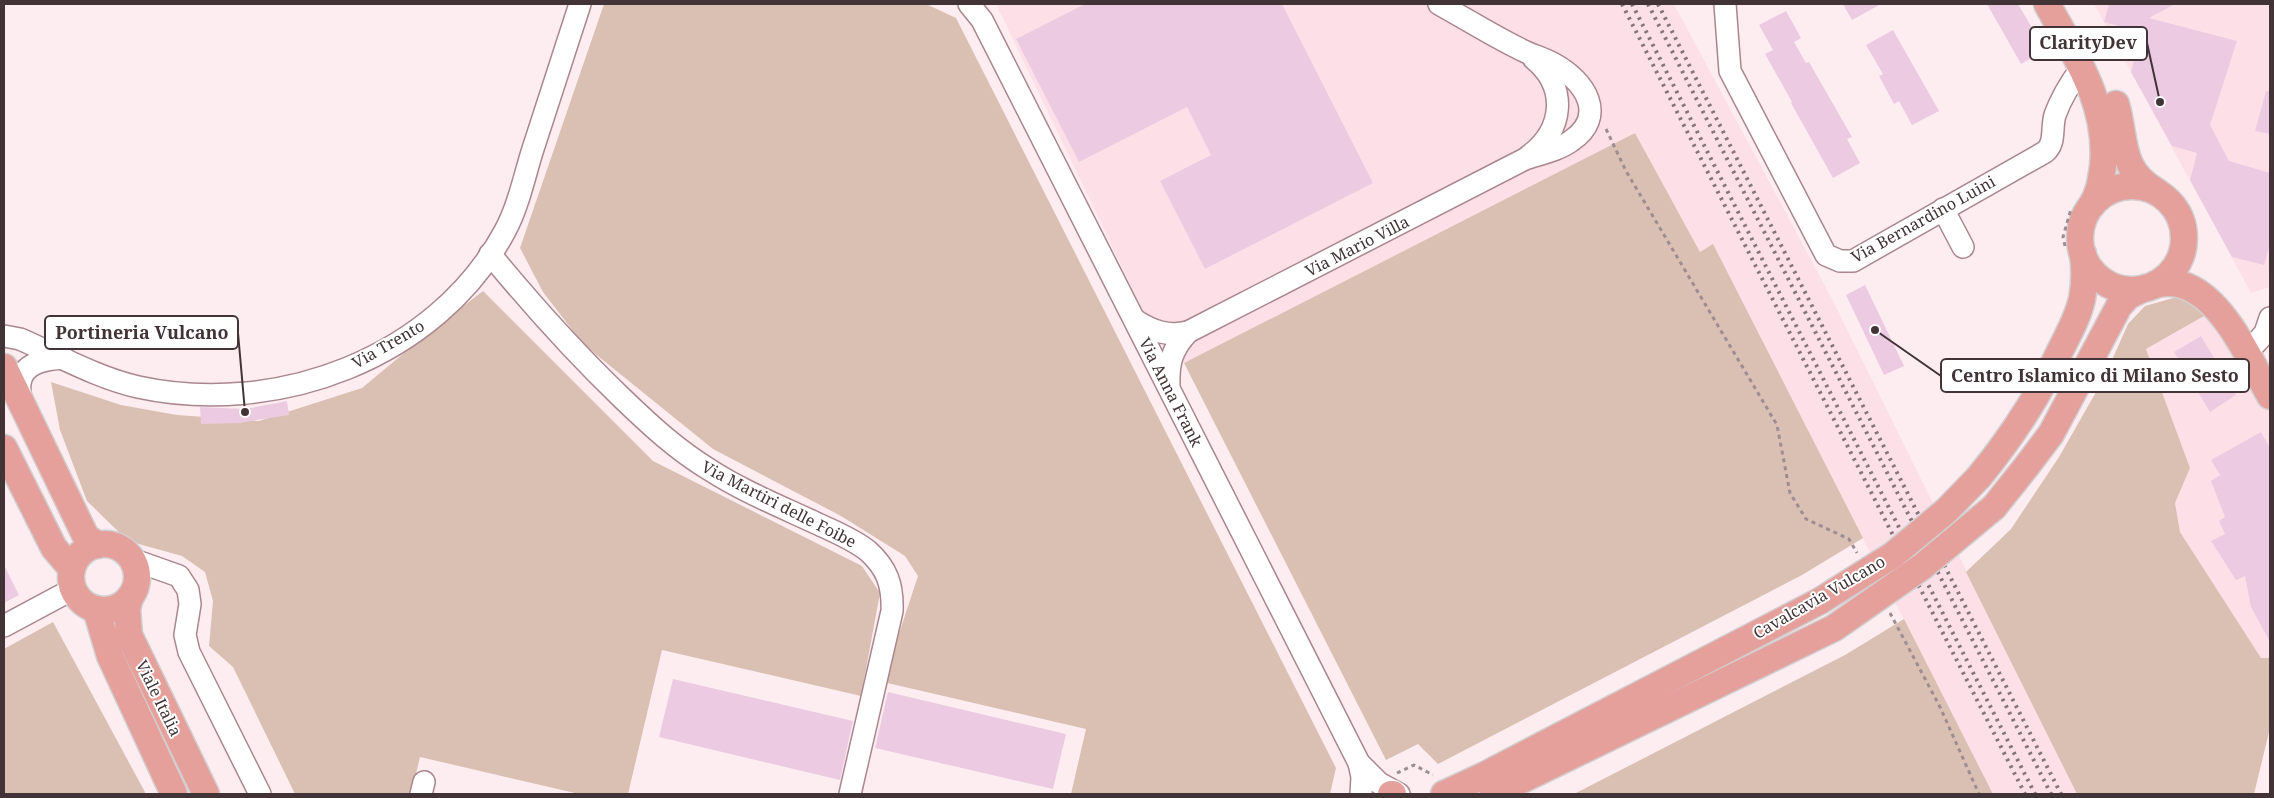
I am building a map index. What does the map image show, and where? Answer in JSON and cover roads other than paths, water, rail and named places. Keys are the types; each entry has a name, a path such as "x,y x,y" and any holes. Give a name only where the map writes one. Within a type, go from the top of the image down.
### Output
{"main road":[{"path":"2047,4 2082,68 2097,102 2103,134 2102,177 2098,192 2082,205 2081,228 2074,250 2092,271 2107,284 2124,289 2149,287 2167,282 2183,284 2201,293 2212,304 2233,332 2270,396"},
{"path":"2067,4 2087,39 2114,96 2123,146 2132,169 2142,182 2170,201 2178,212 2183,226 2184,241 2190,262 2230,305 2270,367"},
{"path":"2082,205 2121,186 2143,186 2157,191"},
{"path":"2149,287 2165,278 2176,266 2182,254 2184,241"},
{"name":"Cavalcavia Vulcano","path":"1442,783 1483,776 1820,601 1892,555 1946,511 1979,477 2026,415 2070,330 2084,289 2085,269 2074,250"},
{"name":"Cavalcavia Vulcano","path":"1493,794 1834,628 1923,566 1994,506 2031,462 2056,426 2104,331 2119,306 2128,296 2149,287"},
{"path":"4,367 86,537 98,545"},
{"path":"4,448 82,602 96,609 115,608 133,578 117,547 98,545 88,548 80,554 72,579"},
{"name":"Viale Italia","path":"133,578 127,615 129,635 206,794"},
{"name":"Viale Italia","path":"96,609 110,656 171,790"}],"street":[{"name":"Via Trento","path":"4,336 20,339 126,384 172,392 232,394 291,386 348,368 406,337 438,314 455,298 490,254 506,228 516,204 580,4"},
{"name":"Via Anna Frank","path":"969,4 980,12 1359,763 1362,777 1361,794"},
{"name":"Via Mario Villa","path":"1135,320 1148,328 1169,335 1188,332 1525,159 1570,143 1581,134 1588,124 1591,104 1586,93 1568,73 1555,64 1526,52 1439,4"},
{"name":"Via Bernardino Luini","path":"1725,4 1730,71 1826,255 1840,261 1853,261 2048,150 2051,145 2058,108 2070,83 2082,68"},
{"name":"Via Mario Villa","path":"1525,159 1538,149 1550,134 1557,114 1553,81 1547,71 1526,52"},
{"path":"1943,209 1963,247"},
{"name":"Via Martiri delle Foibe","path":"490,254 575,353 664,438 696,462 739,487 853,541 879,562 889,576 893,593 892,611 850,794"},
{"path":"2256,343 2265,333 2270,318"},
{"name":"Via Mario Villa","path":"1169,388 1168,370 1171,357 1180,341 1188,332"},
{"path":"21,404 20,382 26,372 34,364 44,359 64,358"},
{"path":"133,578 162,571 179,576 188,590 190,604 185,635 189,652 260,794"},
{"path":"4,626 72,579"},
{"name":"Via Anna Frank","path":"1359,763 1379,783 1393,790"}],"railway":[{"path":"1622,4 2025,794"},
{"path":"1632,4 2035,794"},
{"path":"1648,4 2051,794"},
{"path":"1658,4 2061,794"}],"place":[{"name":"ClarityDev","path":"2160,102"},
{"name":"Centro Islamico di Milano Sesto","path":"1875,330"},
{"name":"Portineria Vulcano","path":"245,412"}]}
